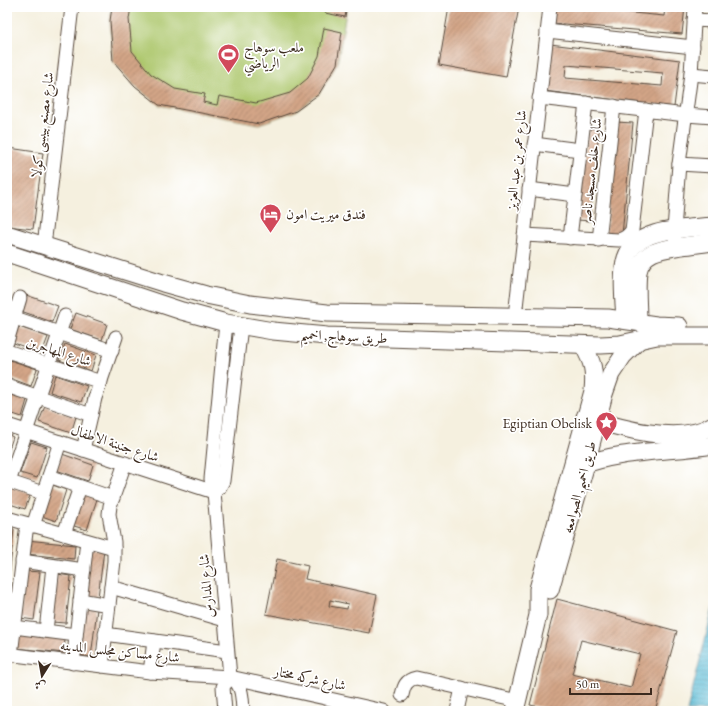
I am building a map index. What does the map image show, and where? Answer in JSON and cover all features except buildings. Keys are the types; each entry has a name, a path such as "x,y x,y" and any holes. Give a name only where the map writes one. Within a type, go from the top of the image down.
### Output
{"main road":[{"path":"631,320 638,275 642,262 648,255 675,239 713,226"},
{"name":"طريق سوهاج, اخميم","path":"7,234 206,295 250,304 327,313 590,317 631,320 675,326 693,331"},
{"path":"675,239 713,242"},
{"name":"طريق سوهاج, اخميم","path":"7,253 182,311 234,324 273,331 327,336 620,344 657,336 693,331"},
{"path":"327,313 327,336"},
{"path":"693,331 713,327"},
{"path":"693,331 713,336"},
{"name":"طريق اخميم, الصوامعه","path":"590,419 611,374 623,356 638,341"},
{"name":"طريق اخميم, الصوامعه","path":"516,706 538,615 547,600 590,419 594,374 591,359 583,344"},
{"path":"590,419 634,430 665,434 689,433 706,430 713,425"},
{"path":"579,467 602,459 634,453 713,445"}],"street":[{"name":"شارع مصنع بيبسى كولا","path":"44,246 72,7"},
{"name":"شارع عمر بن عبد العزيز","path":"515,316 550,7"},
{"path":"675,239 679,164 691,74 695,13 713,21"},
{"path":"547,31 693,47"},
{"path":"691,74 713,76"},
{"path":"539,98 713,117"},
{"path":"570,238 586,103"},
{"name":"شارع خلف مسجد ناصر","path":"599,240 614,106"},
{"path":"524,235 599,240 624,239 632,230 646,110"},
{"path":"534,144 580,150"},
{"path":"679,164 713,166"},
{"path":"529,190 575,195"},
{"path":"7,342 20,298"},
{"path":"43,493 8,482 11,464 26,431 65,316"},
{"path":"15,318 112,351"},
{"name":"شارع المدارس","path":"225,711 223,687 230,677 214,492 212,486 212,472 234,324"},
{"path":"83,450 91,415 116,337"},
{"name":"شارع المهاجرين","path":"7,350 101,382"},
{"path":"7,386 91,415"},
{"name":"شارع جنينة الاطفال","path":"7,425 214,492"},
{"path":"9,654 14,627 13,589 22,562 30,525 43,493 60,442"},
{"path":"102,666 114,548 114,535 109,514 124,463"},
{"path":"49,476 113,498"},
{"path":"64,534 80,487"},
{"path":"7,518 114,548"},
{"path":"73,663 88,541"},
{"path":"22,562 84,570"},
{"path":"46,631 54,566"},
{"path":"111,587 225,620"},
{"path":"80,600 109,605"},
{"path":"14,627 76,635"},
{"path":"105,634 227,652"},
{"path":"150,672 154,642"},
{"name":"شارع مساكن مجلس المدينه","path":"9,654 150,672 230,677"},
{"name":"شارع المدارس","path":"230,677 239,685 243,711"},
{"name":"شارع شركه مختار","path":"230,677 384,711"},
{"path":"402,695 406,682 416,678 462,688 516,706"},
{"path":"456,711 462,688"}],"green space":[{"name":"ملعب سوهاج الرياضي","path":"112,7 347,7 337,64 319,94 296,111 259,124 159,105 135,86 113,61 110,21"}],"water":[{"path":"713,608 713,711 687,711"}],"place":[{"name":"ملعب سوهاج الرياضي","path":"228,74"},
{"name":"فندق ميريت امون","path":"271,234"},
{"name":"Egiptian Obelisk","path":"607,442"}]}
